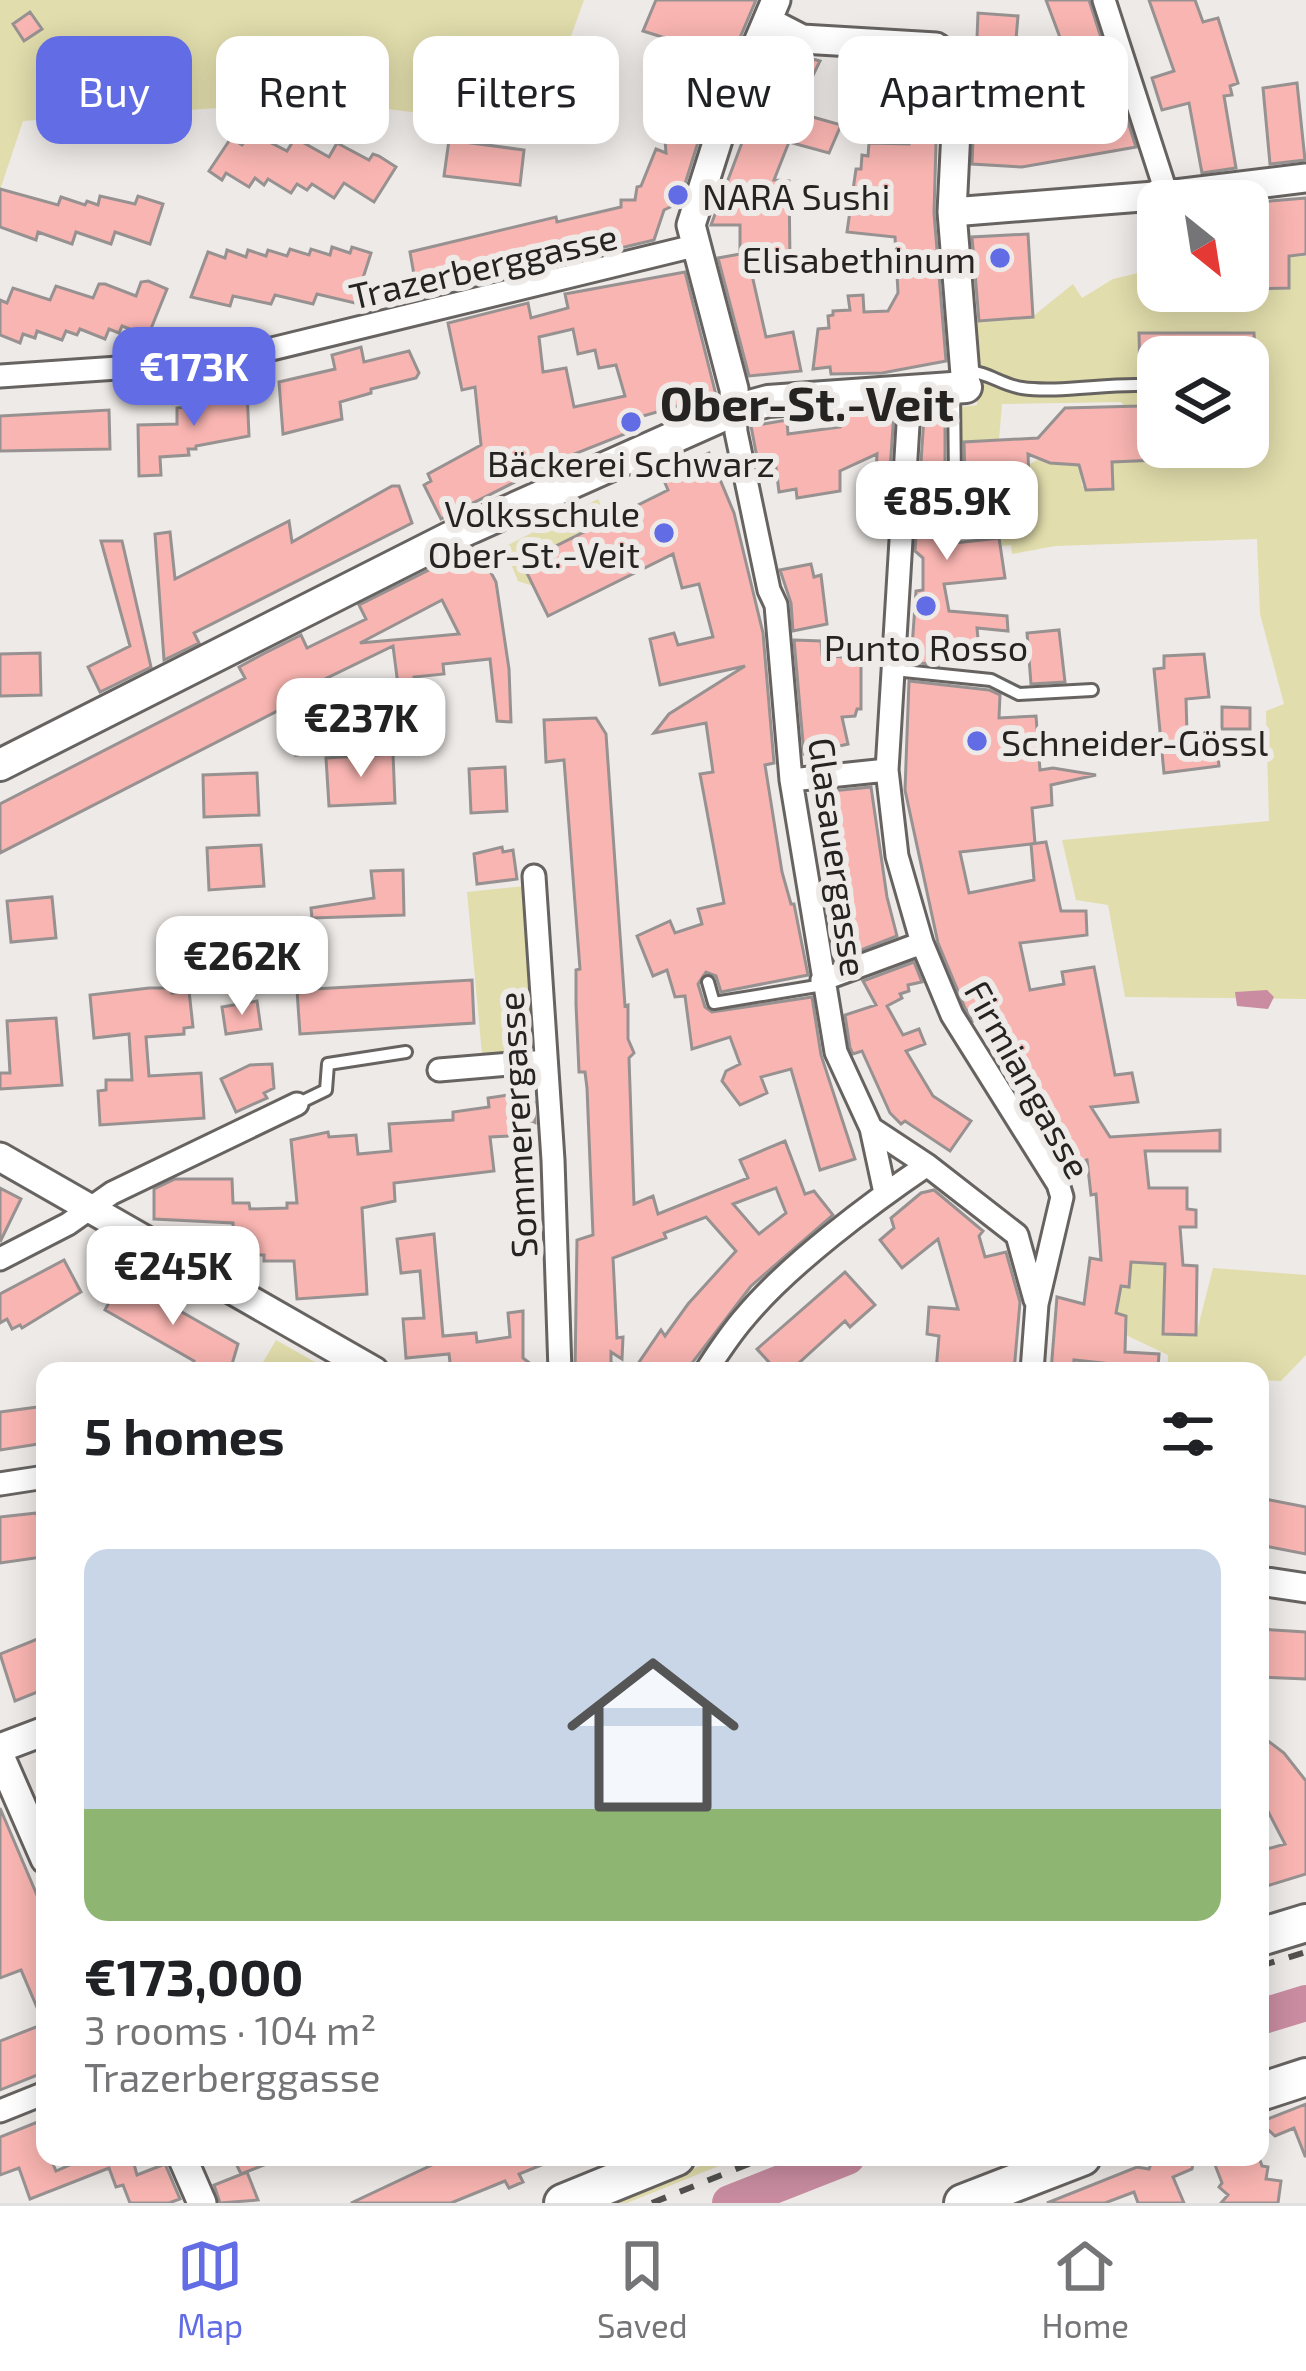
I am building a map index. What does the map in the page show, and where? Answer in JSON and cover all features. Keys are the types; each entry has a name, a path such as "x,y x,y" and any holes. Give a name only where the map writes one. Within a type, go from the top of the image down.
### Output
{"main road":[{"path":"0,766 457,534 735,410 768,401 910,392 961,382"},
{"path":"1269,1934 1306,1923"},
{"path":"1269,2089 1306,2077"},
{"path":"563,2203 654,2166"},
{"path":"963,2203 1059,2166"}],"street":[{"path":"1104,0 1163,180"},
{"path":"735,410 734,388 691,225 698,195 772,10 802,39 936,47 953,58 958,78 952,212 961,382"},
{"path":"1269,182 1306,178"},
{"path":"952,212 1137,197"},
{"name":"Trazerberggasse","path":"0,376 243,356 694,246"},
{"name":"Firmiangasse","path":"910,392 887,770 897,856 922,943 952,1015 1062,1197 1036,1304 1033,1362"},
{"name":"Glasauergasse","path":"735,410 764,567 776,605 791,780 822,982 836,1052 871,1128 885,1192"},
{"path":"791,780 887,770"},
{"name":"Sommerergasse","path":"534,876 554,1160 560,1362"},
{"path":"822,982 922,943"},
{"path":"439,1070 546,1060"},
{"path":"0,1259 68,1224 89,1207 296,1104"},
{"path":"871,1128 1017,1235 1035,1240 1056,1232"},
{"path":"0,1156 358,1362"},
{"path":"712,1362 767,1294 885,1192 927,1165"},
{"path":"1017,1235 1036,1304"},
{"path":"0,1484 36,1478"},
{"path":"1269,1582 1306,1588"},
{"path":"36,1735 0,1752 36,1838"},
{"path":"0,2111 36,2097"},
{"path":"186,2166 202,2203"}],"lane":[{"path":"938,484 955,481 961,382 984,371 1005,384 1026,389 1137,385"},
{"path":"894,670 992,680 1019,694 1093,690"},
{"path":"708,982 714,1003 822,982"},
{"path":"296,1104 326,1090 328,1064 406,1052"}],"shaded area":[{"path":"0,0 584,0 571,36 413,36 413,112 389,109 389,36 216,36 216,108 192,110 192,36 36,36 36,120 23,121 0,190"},
{"path":"1306,256 1306,999 1125,997 1108,905 1076,900 1062,840 1269,821 1266,711 1284,704 1260,614 1257,539 1055,546 1012,554 1011,545 1000,546 999,538 976,540 963,479 1028,478 1028,465 1039,459 1079,465 1082,486 1113,488 1112,462 1137,461 1137,468 1269,468 1269,336 1139,333 1137,421 1121,402 1002,404 999,440 960,442 961,407 977,405 975,321 1032,317 1073,284 1082,298 1113,279 1137,273 1137,312 1269,312 1269,288 1289,288 1289,257"},
{"path":"598,499 608,519 598,524 600,529 523,562 533,586 518,581 504,547"},
{"path":"525,886 537,1049 482,1054 467,892"},
{"path":"1267,990 1274,997 1268,1009 1237,1006 1235,992"},
{"path":"1121,1262 1165,1264 1164,1334 1196,1335 1213,1268 1306,1275 1306,1355 1281,1381 1269,1380 1269,1362 1168,1362 1168,1355 1126,1335 1126,1316 1116,1313"},
{"path":"276,1340 315,1362 263,1362"},
{"path":"700,2166 719,2166 627,2203 610,2203"}],"building":[{"path":"656,0 756,0 741,36 659,36 643,31"},
{"path":"1046,0 1089,0 1101,36 1059,36"},
{"path":"1149,0 1195,0 1203,22 1218,18 1238,83 1230,86 1232,95 1224,96 1236,168 1202,173 1189,103 1162,110 1152,78 1174,71"},
{"path":"30,12 42,29 24,41 13,24"},
{"path":"978,13 1018,16 1016,36 977,36"},
{"path":"1297,83 1305,160 1270,164 1263,88"},
{"path":"814,117 838,124 829,153 796,144 814,144"},
{"path":"1128,122 1136,147 1022,167 972,164 973,144 1128,144"},
{"path":"227,144 273,144 287,151 291,144 306,144 329,157 339,144 369,160 373,154 379,156 396,167 374,202 344,183 334,198 312,184 307,190 297,184 291,193 268,179 264,185 255,178 249,187 226,173 222,180 209,171"},
{"path":"448,144 524,150 520,185 444,176"},
{"path":"665,144 697,144 679,203 664,210 654,240 600,253 597,243 416,286 410,252 556,217 557,222 621,207 621,200 635,200 656,149 666,153"},
{"path":"741,144 788,144 774,180 789,181 790,262 784,262 785,270 752,275 766,337 793,332 801,371 749,376 718,258 740,254 740,225 711,225"},
{"path":"869,144 936,144 934,213 946,361 882,373 831,374 830,367 813,369 818,329 829,328 828,316 850,310 848,296 863,295 864,312 888,311 898,293 895,237 847,232 856,169 861,169 862,155 868,156"},
{"path":"0,189 58,205 61,197 98,205 100,196 135,204 138,196 163,204 150,244 115,232 111,244 76,232 72,244 38,232 36,240 0,227"},
{"path":"1306,198 1306,254 1289,256 1289,288 1269,288 1269,201"},
{"name":"Elisabethinum","path":"1028,234 1033,317 979,321 972,237"},
{"path":"332,247 371,253 355,303 317,294 313,304 275,295 271,304 233,296 230,306 191,297 208,252 225,258 227,250 246,257 248,250 287,256 290,249 330,255"},
{"path":"685,272 716,395 636,418 640,428 559,460 441,519 424,485 431,481 428,474 481,445 475,387 462,390 448,323 528,303 531,318 568,308 565,294","holes":["573,329 578,354 595,350 599,368 616,365 625,396 574,407 566,368 543,372 539,337"]},
{"path":"141,282 167,289 148,336 122,326 119,333 109,329 105,339 80,329 77,335 66,331 62,340 37,331 35,338 23,334 20,343 0,335 0,300 7,303 13,288 50,300 56,286 93,298 99,284 105,284 136,296"},
{"path":"1139,333 1254,336 1139,336"},
{"path":"361,347 364,362 409,351 419,373 416,378 340,402 342,419 283,434 279,382 335,369 332,355"},
{"path":"247,390 249,436 196,446 188,449 189,455 160,457 161,475 139,476 138,425 177,424 177,408 186,407 186,401 201,400 200,396 214,392"},
{"path":"1137,406 1137,461 1112,462 1113,489 1086,490 1079,465 1050,463 1028,454 1029,478 965,479 964,442 1038,438 1065,408"},
{"path":"109,410 110,449 0,451 0,416"},
{"path":"894,412 888,499 881,499 877,454 840,471 840,491 797,498 796,489 779,492 775,460 758,463 751,426 787,420 788,434 840,427 839,416"},
{"path":"924,417 945,418 945,473 933,476 928,485 936,493 949,492 954,543 999,538 1005,578 944,584 949,611 1007,616 1008,631 977,628 979,650 938,649 938,665 911,662 916,591 923,590 923,558 915,551"},
{"path":"709,453 734,513 763,633 774,763 765,765 782,872 794,904 808,975 721,992 716,976 706,972 698,984 705,1007 712,1012 812,997 821,1055 855,1159 820,1170 791,1069 761,1077 767,1093 740,1105 722,1081 726,1071 740,1064 730,1037 692,1049 685,996 675,997 667,970 653,976 637,936 670,921 675,933 702,924 698,909 724,903 700,774 713,772 706,723 654,733 669,714 745,666 660,685 650,639 674,633 678,645 713,637 699,584 682,588 673,554 548,616 522,563 668,490 662,476"},
{"path":"399,486 412,523 194,633 199,643 164,660 155,534 170,532 175,579 289,521 292,542"},
{"path":"101,541 122,541 151,667 100,692 88,667 130,646"},
{"path":"477,546 496,582 509,669 511,722 497,721 490,659 443,664 444,674 414,677 415,683 398,685 393,646 321,681 329,751 296,755 293,703 0,853 0,804 245,678 239,667 263,654 301,635 307,648 366,619 359,605","holes":["442,600 459,634 360,643"]},
{"path":"811,564 814,577 821,575 827,624 793,631 791,603 780,570"},
{"path":"1059,630 1065,682 1031,684 1027,633"},
{"path":"794,640 821,641 822,655 861,659 861,709 855,716 842,717 848,744 804,754"},
{"path":"40,653 41,695 0,696 0,654"},
{"path":"1204,654 1209,697 1186,699 1187,733 1202,731 1217,744 1219,766 1164,773 1154,669 1164,668 1164,656"},
{"path":"909,681 1000,695 999,718 1036,716 1040,770 1096,775 1051,785 1052,805 1032,808 1035,843 1031,844 1046,842 1061,911 1086,911 1087,935 1020,943 1030,990 1064,984 1062,972 1094,967 1115,1075 1132,1073 1138,1102 1091,1107 1110,1137 1220,1130 1220,1151 1145,1151 1149,1188 1187,1188 1187,1209 1196,1210 1196,1227 1180,1227 1183,1265 1197,1266 1196,1335 1163,1334 1165,1264 1131,1262 1129,1287 1121,1286 1116,1313 1126,1316 1125,1352 1159,1354 1158,1362 1052,1362 1057,1297 1084,1304 1090,1258 1101,1260 1096,1194 1091,1195 1087,1160 1080,1162 1010,1044 998,1047 990,1018 973,1021 938,943 905,790","holes":["1031,844 1034,880 969,893 960,852"]},
{"path":"1222,707 1250,708 1250,729 1222,729"},
{"path":"596,718 606,734 625,1006 634,1053 629,1058 634,1204 653,1196 658,1214 748,1178 740,1160 785,1141 805,1194 814,1191 833,1215 751,1286 693,1362 639,1362 661,1330 665,1336 736,1251 706,1217 613,1258 622,1359 611,1352 611,1362 575,1362 577,1240 593,1235 587,1088 585,1072 579,1072 576,970 580,969 564,760 546,762 544,720","holes":["776,1188 786,1213 759,1234 733,1204"]},
{"path":"393,754 395,803 329,806 326,758"},
{"path":"505,767 507,811 471,813 469,769"},
{"path":"257,773 259,815 204,817 203,775"},
{"path":"871,787 897,936 856,952 822,792"},
{"path":"261,845 264,886 209,890 207,848"},
{"path":"502,847 503,852 513,850 517,879 477,884 474,854"},
{"path":"403,870 404,915 312,918 311,908 374,898 371,871"},
{"path":"52,897 56,938 11,942 7,901"},
{"path":"914,962 922,982 908,985 902,998 887,1006 903,1035 919,1029 925,1044 906,1051 933,1096 971,1121 950,1151 890,1113 862,1051 853,1054 850,1048 845,1015 876,1005 863,981"},
{"path":"472,980 474,1023 300,1034 297,990"},
{"path":"149,988 189,991 193,1027 184,1028 184,1034 146,1037 149,1076 201,1073 204,1118 100,1125 98,1091 106,1090 106,1080 132,1080 129,1034 94,1038 90,995"},
{"path":"257,1001 261,1029 226,1034 222,1007"},
{"path":"56,1018 62,1085 0,1089 0,1073 10,1073 7,1021"},
{"path":"272,1064 274,1088 264,1093 267,1098 236,1112 221,1079 250,1065"},
{"path":"529,1092 535,1123 528,1123 529,1135 490,1137 494,1171 394,1183 395,1201 362,1208 367,1294 297,1299 294,1261 233,1255 233,1223 154,1219 154,1189 175,1179 232,1179 233,1203 249,1203 250,1209 287,1208 287,1203 297,1203 291,1140 328,1132 329,1137 356,1135 358,1154 391,1151 389,1124 453,1120 453,1112 489,1107 488,1098"},
{"path":"0,1188 21,1199 0,1242"},
{"path":"934,1190 983,1231 979,1236 985,1257 1006,1252 1020,1302 1015,1362 937,1362 939,1336 927,1334 929,1307 958,1309 938,1239 902,1268 880,1240 894,1228 891,1218 921,1193"},
{"path":"434,1234 443,1336 476,1333 477,1342 510,1337 508,1313 523,1311 523,1358 528,1362 450,1362 449,1354 406,1358 403,1319 424,1318 420,1271 401,1273 397,1239"},
{"path":"64,1260 81,1292 22,1328 12,1329 7,1319 0,1323 0,1294"},
{"path":"845,1272 875,1305 850,1327 845,1321 800,1362 769,1362 757,1349"},
{"path":"122,1278 238,1344 233,1362 194,1362 105,1310"},
{"path":"36,1407 36,1444 0,1450 0,1412"},
{"path":"1269,1500 1306,1507 1306,1554 1269,1547"},
{"path":"36,1513 36,1558 0,1563 0,1517"},
{"path":"1269,1630 1306,1632 1306,1679 1269,1677"},
{"path":"36,1640 36,1693 15,1701 0,1654"},
{"path":"1269,1742 1306,1781 1306,1874 1269,1885 1269,1848 1285,1844 1269,1813"},
{"path":"0,1808 36,1893 36,2005 21,1970 0,1978"},
{"path":"36,2027 36,2076 0,2090 0,2041"},
{"path":"1306,2104 1306,2156 1294,2128 1275,2136 1269,2130 1269,2118"},
{"path":"36,2123 36,2166 54,2166 56,2171 67,2166 134,2166 137,2175 166,2166 180,2199 130,2203 123,2185 116,2187 109,2168 30,2199 19,2168 0,2175 0,2137"},
{"path":"237,2166 262,2166 241,2174"},
{"path":"430,2166 539,2166 519,2174 523,2182 509,2188 505,2181 451,2203 351,2203"},
{"path":"1192,2166 1173,2177 1184,2203 1138,2203 1134,2192 1105,2203 1047,2203 1137,2167"},
{"path":"1215,2166 1268,2167 1266,2179 1281,2181 1278,2203 1221,2203 1228,2195 1219,2187 1222,2183"},
{"path":"247,2172 258,2200 220,2203 214,2185"}],"waterway":[{"path":"1269,2014 1306,2003"},
{"path":"730,2203 824,2166"}],"railway":[{"path":"1269,1963 1306,1952"},
{"path":"652,2203 744,2166"}],"place":[{"name":"NARA Sushi","path":"678,195"},
{"name":"Elisabethinum","path":"1000,258"},
{"name":"Bäckerei Schwarz","path":"631,422"},
{"name":"Volksschule Ober-St.-Veit","path":"664,533"},
{"name":"Punto Rosso","path":"926,606"},
{"name":"Schneider-Gössl","path":"977,741"}],"district":[{"name":"Ober-St.-Veit","path":"807,402"}]}
